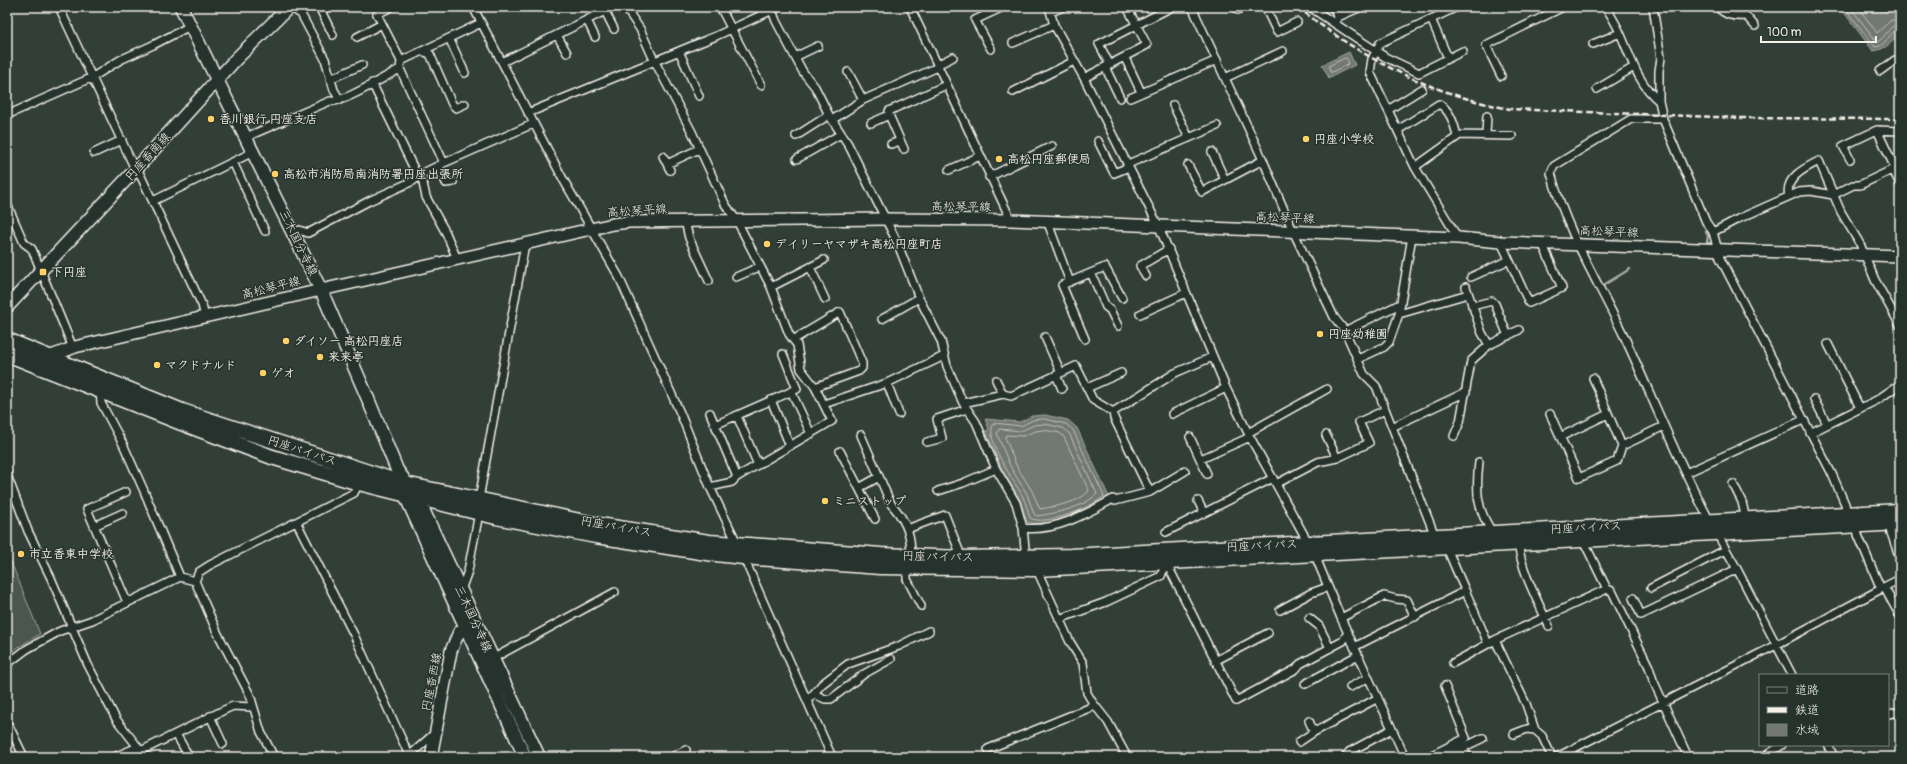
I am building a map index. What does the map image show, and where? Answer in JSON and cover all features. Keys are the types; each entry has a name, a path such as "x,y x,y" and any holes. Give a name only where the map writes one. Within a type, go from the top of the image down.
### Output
{"highway":[{"name":"円座バイパス","path":"7,340 100,390 272,457 359,483 479,506 709,542 741,551 1037,569 1166,558 1312,549 1435,536 1493,533 1894,523"},
{"name":"円座バイパス","path":"7,354 46,362 409,492 479,506"},
{"name":"円座バイパス","path":"1312,549 1447,548 1583,540 1713,527 1746,520 1900,511"},
{"path":"1847,514 1857,525"},
{"name":"円座バイパス","path":"909,562 962,558 1166,558"}],"main road":[{"name":"三木国分寺線","path":"181,7 321,290 397,470 460,592 469,624 492,659 539,757"},
{"name":"円座香南線","path":"7,307 137,168 236,59 290,7"},
{"name":"高松琴平線","path":"46,362 73,348 457,259 628,222 886,219 1011,220 1048,223 1458,238 1501,242 1900,256"},
{"name":"三木国分寺線","path":"409,492 469,624 525,757"},
{"name":"円座香西線","path":"431,757 451,651 459,632 469,624"}],"street":[{"path":"59,7 133,165 137,168 202,305 205,317"},
{"path":"290,7 301,14 325,59 330,79 340,100"},
{"path":"319,7 334,35"},
{"path":"391,7 377,14 401,62 400,69 441,165 446,183 452,182"},
{"path":"473,7 533,124 630,300 646,340 681,415 710,487 741,551 832,757"},
{"path":"502,62 613,7"},
{"path":"627,7 629,13 640,29 654,60 711,171 725,204 737,221 771,287 789,334 797,345 801,369 815,387 832,421 737,477 732,482 710,487"},
{"path":"720,7 761,85"},
{"path":"910,7 989,177 1011,220"},
{"path":"991,49 975,20 1004,7"},
{"path":"1062,7 1050,10 1054,25 1084,78 1129,165 1169,249 1226,388 1249,435 1312,549 1341,618 1405,757"},
{"path":"1084,78 1125,58 1147,45 1127,7"},
{"path":"1120,98 1099,44 1172,7"},
{"path":"1192,7 1263,160 1293,232 1334,317 1345,331 1364,374 1376,386 1404,461 1435,536"},
{"path":"1236,7 1238,10 1243,7"},
{"path":"1265,7 1277,32 1297,22"},
{"path":"1310,7 1336,20 1385,57 1419,73 1464,51"},
{"path":"1333,7 1336,20"},
{"path":"1336,20 1361,7"},
{"path":"1457,7 1380,43 1376,50 1370,72 1415,167 1458,238"},
{"path":"1501,76 1486,45 1563,7"},
{"path":"1606,7 1620,33 1634,67 1650,93 1659,101"},
{"path":"1654,7 1661,58 1659,71 1659,101 1663,119 1706,222 1713,232 1717,249 1803,420 1832,474 1845,504 1847,514"},
{"path":"1717,7 1732,17 1746,16 1756,26"},
{"path":"528,113 731,29 774,8 776,21 795,57 803,72 815,87 886,219 905,260 919,298 941,341 944,356 965,406 976,422 996,469 1016,503 1023,528 1025,558 1037,569 1070,642 1083,663 1087,693 1108,722 1127,757"},
{"path":"605,11 614,29"},
{"path":"1431,19 1448,58"},
{"path":"587,20 595,37"},
{"path":"401,62 482,23"},
{"path":"357,36 382,24"},
{"path":"1013,43 1054,25"},
{"path":"7,115 93,77 120,60 190,26"},
{"path":"1593,44 1620,33"},
{"path":"557,35 567,53"},
{"path":"449,38 465,73"},
{"path":"795,57 818,46"},
{"path":"422,51 430,54 452,104 456,108 465,104"},
{"path":"679,51 699,96"},
{"path":"1225,78 1283,51"},
{"path":"796,136 863,100 937,66 953,57"},
{"path":"1125,58 1141,92"},
{"path":"1130,98 1217,60"},
{"path":"1880,71 1895,60 1900,62"},
{"path":"1013,92 1074,61"},
{"path":"330,79 362,65"},
{"path":"1596,89 1634,67"},
{"path":"246,137 330,102 340,100 356,93 400,69"},
{"path":"848,72 863,100"},
{"path":"372,83 420,176 426,197 446,233 457,259"},
{"path":"904,149 889,115 889,111 946,86"},
{"path":"1388,110 1422,89"},
{"path":"1398,130 1439,104 1444,107 1455,127 1457,135"},
{"path":"1173,105 1189,138"},
{"path":"871,123 889,115"},
{"path":"1486,134 1487,116"},
{"path":"1663,119 1631,119 1554,166 1551,173 1553,182 1577,244 1623,335 1686,473 1725,550 1737,569 1791,674"},
{"path":"293,232 299,230 308,233 369,201 413,181 441,165 533,124"},
{"path":"1098,141 1114,173 1218,126"},
{"path":"1850,160 1843,146 1877,130 1900,131"},
{"path":"1877,130 1896,168 1900,184"},
{"path":"797,159 841,134"},
{"path":"1457,135 1486,134 1512,136"},
{"path":"1415,167 1457,137 1457,135"},
{"path":"94,153 122,140"},
{"path":"891,144 900,140"},
{"path":"989,177 1052,146"},
{"path":"663,156 668,167 699,149"},
{"path":"153,201 253,152"},
{"path":"1212,152 1225,180"},
{"path":"949,170 980,156"},
{"path":"1188,165 1202,192 1263,160"},
{"path":"1789,196 1788,191 1790,181 1794,176 1819,161 1833,195 1860,244 1863,254 1900,325"},
{"path":"233,162 265,231"},
{"path":"1713,232 1738,219 1799,192 1811,190 1833,195 1896,168"},
{"path":"8,209 24,242 32,249 73,348"},
{"path":"684,222 689,238 709,281"},
{"path":"1048,223 1070,282"},
{"path":"1358,359 1384,347 1390,342 1399,314 1412,236"},
{"path":"1501,242 1529,303 1562,288 1542,243"},
{"path":"460,592 468,571 526,244"},
{"path":"1146,276 1140,266 1169,249"},
{"path":"771,287 824,260"},
{"path":"1471,277 1509,260"},
{"path":"736,277 760,267"},
{"path":"810,267 825,299"},
{"path":"1085,339 1062,286 1105,267 1122,298"},
{"path":"1091,273 1106,307 1110,310 1118,326"},
{"path":"1399,314 1467,290 1482,333 1489,345"},
{"path":"1140,314 1186,293"},
{"path":"882,319 919,298"},
{"path":"1472,306 1492,301 1495,304 1508,336"},
{"path":"1345,331 1400,304"},
{"path":"793,340 840,312 862,363 862,368 815,387"},
{"path":"1454,436 1460,422 1471,361 1489,345 1519,330"},
{"path":"1045,337 1059,374 1062,389"},
{"path":"1828,344 1860,408"},
{"path":"715,425 797,388 783,354"},
{"path":"824,404 887,383 944,356"},
{"path":"1113,412 1175,373 1212,357"},
{"path":"926,442 942,438 937,419 965,406 1003,394 1011,396 1076,366 1093,400 1113,412 1114,418 1150,492"},
{"path":"1087,388 1121,373"},
{"path":"1550,414 1578,478 1617,461 1622,446 1593,378"},
{"path":"996,380 1003,394"},
{"path":"887,383 899,414"},
{"path":"1810,433 1900,386"},
{"path":"1172,414 1226,388"},
{"path":"1201,459 1249,435 1327,389"},
{"path":"100,390 101,403 141,484 180,577"},
{"path":"791,391 811,434"},
{"path":"1392,427 1466,392"},
{"path":"1814,399 1827,424"},
{"path":"771,400 790,446"},
{"path":"1166,532 1204,512 1274,481 1318,462 1337,458 1369,443 1360,422 1385,410"},
{"path":"710,413 737,477"},
{"path":"1560,437 1608,414"},
{"path":"737,416 758,465"},
{"path":"1686,473 1803,420"},
{"path":"1622,446 1664,426"},
{"path":"861,435 891,504 898,511 907,529 912,545 907,579 921,606"},
{"path":"1326,435 1337,458"},
{"path":"1190,437 1207,474"},
{"path":"840,451 875,518"},
{"path":"1479,462 1476,493 1485,521 1493,533"},
{"path":"938,491 963,483 996,469"},
{"path":"1023,528 1035,530 1061,524 1113,500 1115,501 1150,492 1186,472"},
{"path":"7,475 28,531 51,578 88,665 116,719 143,754"},
{"path":"859,488 879,477"},
{"path":"274,757 263,736 252,707 250,695 217,632 195,581 199,572 210,565 281,529 297,523 354,493 359,483"},
{"path":"1733,484 1742,502 1746,520"},
{"path":"126,492 87,509 127,602"},
{"path":"1198,501 1204,512"},
{"path":"94,526 123,514"},
{"path":"907,529 945,515 962,558"},
{"path":"297,523 354,635 408,756 436,732"},
{"path":"1894,523 1900,559"},
{"path":"1857,525 1858,535 1883,588 1900,616"},
{"path":"1583,540 1607,589 1612,591 1649,667 1688,757"},
{"path":"1518,543 1520,556 1529,584 1549,626"},
{"path":"1447,548 1465,591 1473,605 1488,644"},
{"path":"1652,588 1725,550"},
{"path":"1059,619 1106,602 1161,576 1166,558"},
{"path":"1166,558 1215,661 1236,701 1296,669 1300,664 1343,641 1348,632"},
{"path":"1633,598 1641,615 1737,569"},
{"path":"7,664 27,649 72,627 92,620 180,577 195,581"},
{"path":"1557,757 1776,645 1900,579"},
{"path":"1280,610 1310,593 1328,587"},
{"path":"1453,663 1495,640 1546,618 1560,609 1607,589"},
{"path":"1354,647 1465,591"},
{"path":"492,659 615,592"},
{"path":"1341,618 1384,596 1396,600 1407,600 1414,617"},
{"path":"1309,618 1318,626 1330,648"},
{"path":"807,701 822,684 848,664 899,646 929,631"},
{"path":"1215,661 1268,633"},
{"path":"1495,640 1526,704 1535,730 1542,736 1552,757"},
{"path":"1305,684 1358,655"},
{"path":"814,694 825,699 831,699 864,674 891,659"},
{"path":"1350,687 1368,678"},
{"path":"1428,757 1466,738 1445,686"},
{"path":"1299,742 1314,732 1378,698"},
{"path":"988,749 1088,708 1093,703"},
{"path":"143,754 176,734 233,706 252,707"},
{"path":"1889,714 1900,712"},
{"path":"210,716 224,744"},
{"path":"1309,721 1314,732"},
{"path":"7,722 24,757"},
{"path":"1345,757 1349,752 1392,729"},
{"path":"1514,734 1527,729 1535,730"},
{"path":"176,734 189,757"},
{"path":"1444,757 1483,738"},
{"path":"1764,757 1780,746"},
{"path":"1828,746 1834,757"},
{"path":"1463,747 1467,757"},
{"path":"114,757 133,749 143,754"},
{"path":"672,757 686,750"}],"shaded area":[{"path":"7,552 40,634 7,654"}],"water":[{"path":"1840,7 1900,7 1901,28 1896,38 1889,44 1877,51 1873,51"},
{"path":"1349,52 1355,65 1329,78 1322,65"},
{"path":"1045,415 1068,420 1077,428 1110,499 1069,518 1047,524 1037,524 1027,522 1019,498 1003,472 986,431 989,429 985,419 1020,422 1032,416"}],"waterway":[{"path":"1799,189 1819,188 1827,191"},
{"path":"1706,232 1708,236 1707,242"},
{"path":"1602,286 1630,269"}],"railway":[{"path":"1298,7 1346,42 1371,58 1398,72 1452,94 1510,109 1742,118 1900,119"}],"place":[{"name":"香川銀行 円座支店","path":"211,119"},
{"name":"円座小学校","path":"1306,139"},
{"name":"高松円座郵便局","path":"999,159"},
{"name":"高松市消防局南消防署円座出張所","path":"275,174"},
{"name":"デイリーヤマザキ高松円座町店","path":"767,244"},
{"name":"下円座","path":"43,272"},
{"name":"円座幼稚園","path":"1320,334"},
{"name":"ダイソー 高松円座店","path":"286,341"},
{"name":"来来亭","path":"320,357"},
{"name":"マクドナルド","path":"157,365"},
{"name":"ゲオ","path":"263,373"},
{"name":"ミニストップ","path":"825,501"},
{"name":"市立香東中学校","path":"21,554"}]}
